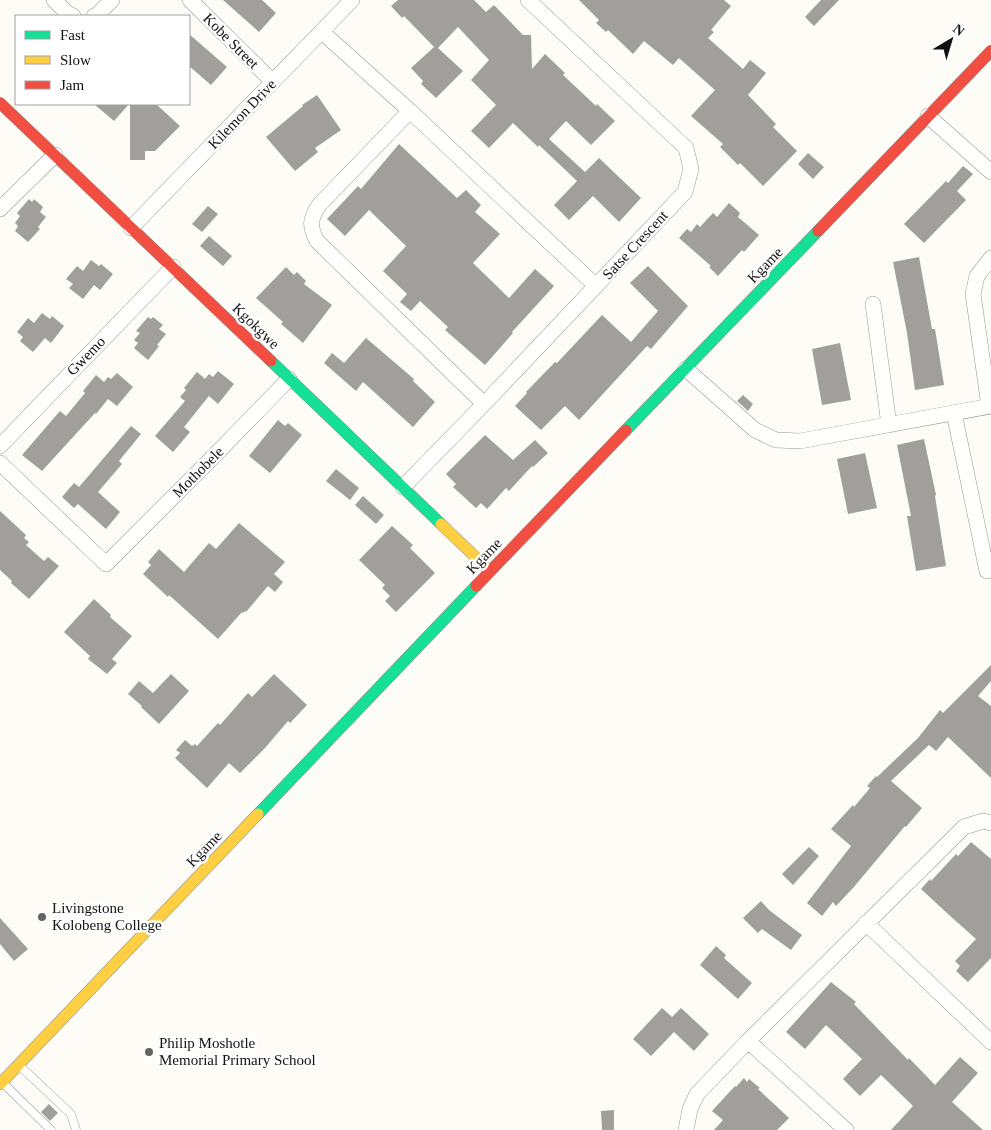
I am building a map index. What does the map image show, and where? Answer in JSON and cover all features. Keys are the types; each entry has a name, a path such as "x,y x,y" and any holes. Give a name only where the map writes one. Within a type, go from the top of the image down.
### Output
{"street":[{"path":"54,0 71,15"},
{"path":"97,15 112,0"},
{"name":"Kobe Street","path":"190,0 273,82"},
{"name":"Kilemon Drive","path":"132,228 352,0"},
{"name":"Satse Crescent","path":"403,487 685,192 691,169 686,148 528,0"},
{"path":"322,32 410,111 596,286"},
{"name":"Kgame","path":"1,1083 490,571 991,52"},
{"name":"Kgokgwe","path":"0,103 490,571"},
{"path":"410,111 319,205 313,214 312,233 317,241 484,404"},
{"path":"928,116 991,172"},
{"path":"0,209 55,155"},
{"path":"686,369 755,430 776,440 800,441 990,406 973,294 977,276 991,258"},
{"name":"Gwemo","path":"0,446 173,267"},
{"path":"873,304 889,425"},
{"name":"Mothobele","path":"0,464 106,564 288,379"},
{"path":"954,412 987,571"},
{"path":"686,1130 690,1109 697,1094 748,1041 964,827 983,821 991,822"},
{"path":"866,923 991,1042"},
{"path":"748,1041 846,1130"}],"lane":[{"path":"19,1064 71,1114 76,1130"},
{"path":"1,1083 51,1130"}],"building":[{"path":"223,0 262,0 276,13 259,32"},
{"path":"398,0 474,0 486,12 494,5 523,35 531,35 532,69 545,54 565,73 563,75 615,121 591,145 566,121 549,139 585,172 599,158 641,198 619,222 593,196 569,220 554,205 577,181 539,145 538,147 513,123 489,148 471,131 496,105 471,80 489,60 458,27 438,48 463,71 436,98 421,84 423,81 411,68 434,47 404,16 402,18 391,6"},
{"path":"579,0 724,0 731,6 711,30 714,32 708,38 743,69 750,60 766,73 748,95 776,124 773,127 797,151 763,186 740,163 738,165 720,147 723,144 691,116 715,90 679,58 673,65 644,41 633,54 608,30 606,32 596,23 599,20"},
{"path":"821,0 839,0 814,26 805,17"},
{"path":"190,35 227,67 211,85 190,67"},
{"path":"317,95 341,130 315,148 318,152 295,171 266,137 302,105"},
{"path":"95,105 128,105 114,121"},
{"path":"130,105 157,105 180,126 155,151 145,151 145,160 130,160"},
{"path":"399,144 457,198 466,190 481,205 475,212 500,234 473,263 509,298 535,269 554,286 485,365 445,330 448,327 420,301 411,311 400,302 407,294 383,271 406,246 369,210 345,236 327,219 358,186 361,189"},
{"path":"808,153 824,167 813,179 798,164"},
{"path":"963,166 973,174 957,191 966,200 924,243 904,224 946,181 948,183"},
{"path":"29,199 32,202 34,199 43,207 40,212 46,217 38,227 40,229 28,242 15,231 18,226 15,223 20,216 17,213"},
{"path":"729,203 740,213 738,217 759,235 718,276 709,267 711,266 679,238 687,229 691,232 697,224 700,227 713,213 717,217"},
{"path":"208,206 218,214 202,232 192,224"},
{"path":"209,236 232,256 223,266 200,246"},
{"path":"919,257 932,329 935,329 944,385 915,390 907,333 893,262"},
{"path":"91,260 99,266 101,264 113,274 100,290 94,285 83,299 69,288 73,284 66,279 77,266 83,271"},
{"path":"648,266 688,306 651,349 647,346 579,420 565,406 541,430 515,406 526,392 555,362 557,363 602,315 631,342 658,311 630,283"},
{"path":"286,267 294,275 297,272 306,281 304,284 332,305 303,343 256,298"},
{"path":"42,313 50,319 52,316 64,326 51,343 45,338 33,352 20,341 23,337 17,332 28,318 34,323"},
{"path":"148,317 151,319 153,317 163,325 159,329 166,334 148,360 134,348 138,343 134,340 140,333 136,331"},
{"path":"366,338 414,379 413,381 435,402 413,427 363,382 356,391 324,363 332,353 344,363"},
{"path":"840,343 851,400 822,405 812,349"},
{"path":"218,371 234,384 218,404 209,396 184,427 190,432 173,452 155,436 185,401 180,397 186,390 184,388 197,372 205,379 209,374 213,377"},
{"path":"117,373 133,387 117,406 108,399 42,471 22,455 60,411 66,416 85,393 83,391 96,375 104,382 108,377 111,379"},
{"path":"743,395 753,404 748,411 737,401"},
{"path":"278,420 285,426 288,423 302,435 270,473 249,456"},
{"path":"131,426 141,434 119,461 122,464 98,492 120,512 106,529 78,504 74,508 62,497 74,483 79,487"},
{"path":"485,435 513,460 535,440 548,453 532,466 509,491 506,488 487,509 481,503 476,508 453,487 456,484 446,474"},
{"path":"924,439 936,495 946,566 916,571 907,516 911,516 897,445"},
{"path":"865,453 877,508 848,514 837,459"},
{"path":"336,469 359,488 350,500 326,481"},
{"path":"363,496 384,515 376,524 355,505"},
{"path":"0,511 26,535 24,538 29,542 26,545 44,561 48,557 59,566 29,599 0,570"},
{"path":"239,523 285,562 274,574 283,582 275,592 268,586 246,612 242,612 218,639 143,574 151,565 148,562 159,549 184,572 209,543 216,549"},
{"path":"392,526 413,545 410,548 435,573 396,612 385,601 390,596 382,588 385,585 359,560"},
{"path":"94,599 111,615 110,617 132,636 112,659 117,663 107,674 88,659 90,656 64,632"},
{"path":"991,665 991,681 978,696 991,706 991,778 948,737 936,751 929,745 891,781 922,808 853,888 836,906 833,902 822,916 807,903 851,846 831,829 853,805 854,807 870,788 867,786 876,776 918,738 940,710 943,713"},
{"path":"171,674 189,691 159,724 128,694 139,681 153,693"},
{"path":"274,674 307,705 290,723 288,721 240,773 229,763 207,788 175,758 180,753 176,750 185,740 192,746 195,744 197,746 218,723 220,725 248,693 252,697"},
{"path":"971,842 991,859 991,958 968,982 956,971 960,966 955,961 976,939 921,889 956,854 958,856"},
{"path":"809,847 819,856 793,885 782,874"},
{"path":"761,901 769,910 802,935 791,950 762,929 758,933 743,918"},
{"path":"0,918 28,949 14,961 0,944"},
{"path":"716,946 726,955 724,958 752,983 738,999 700,965"},
{"path":"831,982 856,1002 854,1004 935,1085 960,1057 978,1073 952,1102 983,1130 891,1130 913,1106 881,1075 860,1096 843,1079 862,1059 826,1025 805,1049 786,1032"},
{"path":"662,1008 672,1017 681,1008 709,1034 694,1051 674,1032 651,1056 633,1039"},
{"path":"744,1078 747,1082 749,1079 760,1088 758,1089 789,1118 777,1130 714,1130 723,1120 712,1111"},
{"path":"49,1104 58,1113 50,1121 41,1112"},
{"path":"614,1110 614,1130 602,1130 601,1111"}],"traffic: fast":[{"path":"626,430 818,231"},
{"path":"271,361 441,524"},
{"path":"258,814 476,586"}],"traffic: slow":[{"path":"441,524 490,571"},
{"path":"0,1084 258,814"}],"traffic: jam":[{"path":"818,231 991,51"},
{"path":"0,103 271,361"},
{"path":"476,586 626,430"}],"place":[{"name":"Livingstone Kolobeng College","path":"42,917"},
{"name":"Philip Moshotle Memorial Primary School","path":"149,1052"}]}
